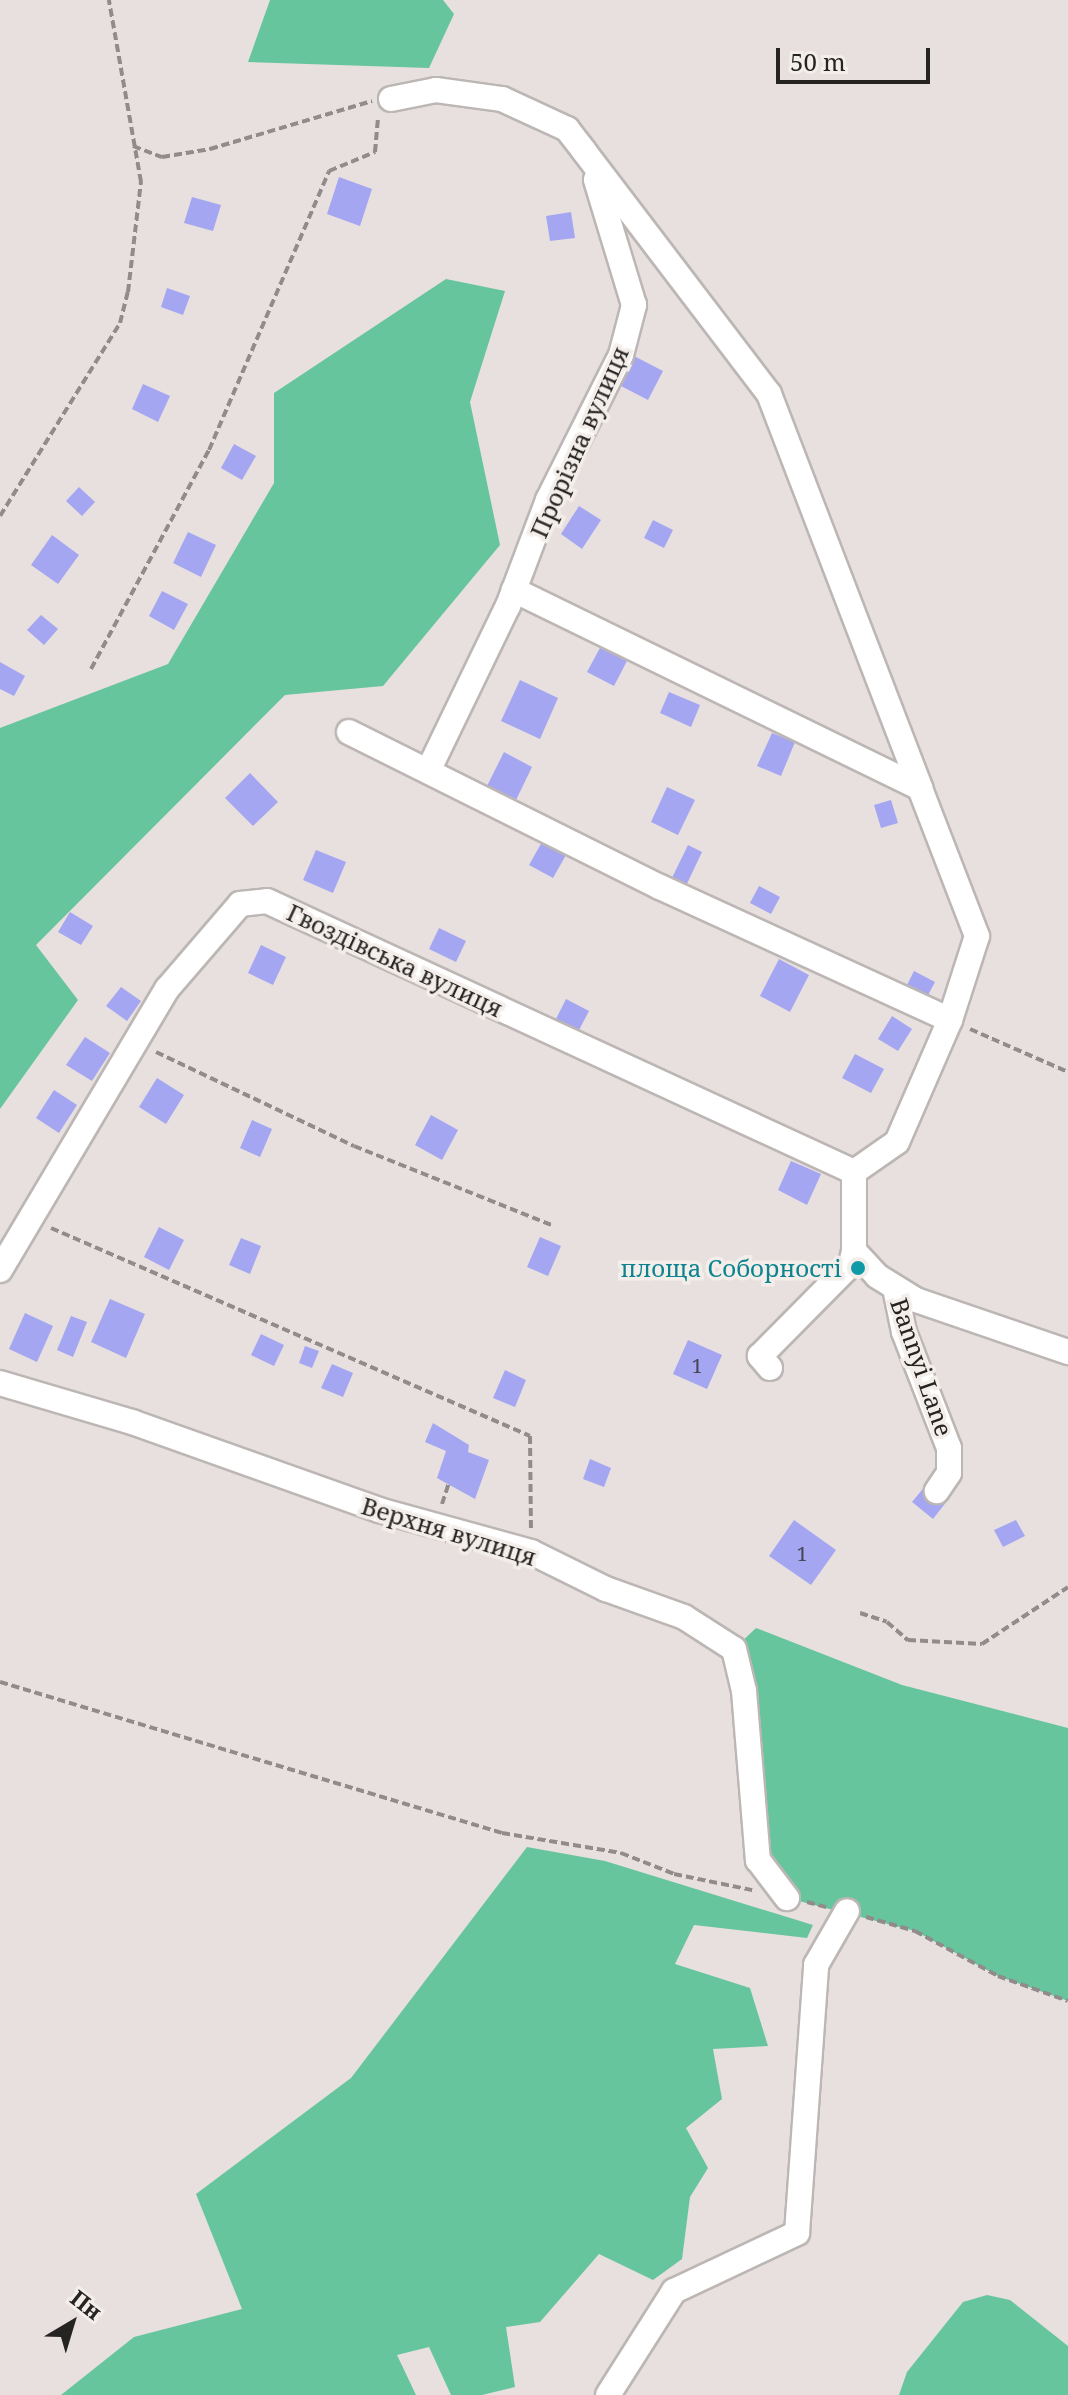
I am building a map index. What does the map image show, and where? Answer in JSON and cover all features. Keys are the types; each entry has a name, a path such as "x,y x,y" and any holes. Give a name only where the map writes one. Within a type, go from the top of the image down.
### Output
{"street":[{"path":"391,99 436,90 502,99 567,129 769,394 977,936 950,1020 897,1142 856,1170 851,1264 765,1362"},
{"name":"Прорізна вулиця","path":"430,767 514,590 548,500 621,355 634,305 584,151"},
{"path":"514,590 920,788"},
{"path":"349,732 430,767 660,887 950,1020"},
{"name":"Гвоздівська вулиця","path":"0,1270 167,989 240,904 267,901 856,1170"},
{"path":"854,1251 895,1288 1068,1352"},
{"name":"Bannyi Lane","path":"895,1288 904,1332 949,1448 949,1473 937,1491"},
{"name":"Верхня вулиця","path":"0,1383 132,1422 379,1510 531,1552 606,1589 684,1617 734,1649 744,1691 758,1860 787,1898"},
{"path":"608,2395 674,2291 797,2233 816,1965 847,1911"}],"path":[{"path":"0,516 120,323 140,220 133,146 109,0"},
{"path":"133,146 162,157 210,149 355,102 391,99"},
{"path":"91,669 209,450 329,171 375,152 377,118 391,99"},
{"path":"950,1020 1068,1072"},
{"path":"136,1043 354,1146 552,1225"},
{"path":"29,1221 75,1235 176,1287 530,1436 531,1552"},
{"path":"860,1613 908,1640 982,1644 1068,1587"},
{"path":"0,1682 502,1833 621,1853 674,1874 847,1911 915,1931 998,1976 1068,2001"}],"green space":[{"path":"270,0 443,0 454,14 429,68 248,62"},
{"path":"446,279 505,291 470,402 500,545 383,686 285,695 36,945 78,1000 0,1109 0,728 168,664 274,483 274,393"},
{"path":"756,1628 902,1685 1068,1728 1068,2001 998,1976 915,1931 787,1898 758,1860 734,1649"},
{"path":"527,1847 605,1861 813,1925 807,1938 694,1925 675,1964 750,1988 768,2046 713,2049 722,2099 686,2128 708,2168 690,2197 682,2259 653,2280 599,2254 540,2322 506,2327 515,2387 482,2395 451,2395 429,2347 397,2355 416,2395 61,2395 134,2337 242,2309 196,2194 351,2078"},
{"path":"987,2295 1010,2300 1068,2346 1068,2395 899,2395 907,2372 963,2302"}],"building":[{"path":"339,177 372,189 360,226 327,214"},
{"path":"192,197 221,205 213,231 184,223"},
{"path":"571,212 575,238 550,241 546,216"},
{"path":"167,288 190,296 183,315 161,307"},
{"path":"634,356 663,371 648,400 619,385"},
{"path":"143,384 170,396 158,422 132,409"},
{"path":"234,444 256,456 242,480 221,468"},
{"path":"79,487 95,502 82,516 66,501"},
{"path":"579,506 601,520 582,549 561,534"},
{"path":"653,520 673,530 664,548 644,538"},
{"path":"188,532 216,545 201,577 173,563"},
{"path":"52,535 79,555 58,584 31,565"},
{"path":"162,591 188,604 174,630 149,616"},
{"path":"41,615 58,629 44,645 27,630"},
{"path":"601,646 628,659 614,686 587,672"},
{"path":"0,662 25,676 14,696 0,689"},
{"path":"520,680 558,698 540,739 501,721"},
{"path":"669,692 700,705 691,727 660,713"},
{"path":"772,733 795,742 781,776 757,766"},
{"path":"504,752 532,767 516,800 487,786"},
{"path":"250,773 278,802 253,826 225,798"},
{"path":"667,787 695,800 678,835 651,822"},
{"path":"891,800 898,823 881,828 874,805"},
{"path":"542,842 566,855 553,878 529,865"},
{"path":"688,845 702,852 684,890 669,884"},
{"path":"316,850 346,862 333,893 303,880"},
{"path":"759,886 780,897 771,914 750,903"},
{"path":"70,912 93,926 81,945 58,932"},
{"path":"439,928 466,941 456,962 429,949"},
{"path":"261,945 286,957 273,985 248,973"},
{"path":"779,959 809,975 790,1012 760,996"},
{"path":"914,971 935,982 926,999 905,989"},
{"path":"121,987 141,1001 127,1021 106,1006"},
{"path":"566,999 589,1011 578,1032 555,1021"},
{"path":"892,1016 912,1029 898,1051 878,1039"},
{"path":"85,1037 110,1053 92,1081 66,1065"},
{"path":"855,1054 884,1069 871,1093 842,1078"},
{"path":"157,1078 184,1095 166,1124 139,1107"},
{"path":"54,1090 77,1105 59,1133 36,1118"},
{"path":"431,1115 458,1130 442,1160 415,1145"},
{"path":"252,1120 272,1129 260,1157 240,1148"},
{"path":"791,1161 821,1174 807,1205 778,1190"},
{"path":"159,1227 184,1240 169,1270 144,1257"},
{"path":"540,1237 561,1246 548,1276 527,1267"},
{"path":"241,1238 261,1246 250,1274 229,1265"},
{"path":"110,1299 145,1314 126,1358 91,1342"},
{"path":"25,1313 53,1326 37,1362 9,1349"},
{"path":"71,1316 87,1322 73,1357 57,1350"},
{"path":"261,1334 284,1345 274,1366 251,1355"},
{"path":"688,1340 722,1355 707,1389 673,1374"},
{"path":"305,1346 319,1351 312,1368 299,1363"},
{"path":"332,1364 353,1373 343,1397 321,1388"},
{"path":"505,1370 526,1380 515,1407 493,1398"},
{"path":"433,1423 469,1445 468,1452 489,1460 475,1499 437,1478 446,1451 425,1442"},
{"path":"590,1459 611,1468 604,1487 583,1479"},
{"path":"926,1485 947,1501 933,1519 912,1502"},
{"path":"794,1520 836,1550 811,1585 769,1556"},
{"path":"1016,1520 1025,1536 1003,1547 994,1530"}],"place":[{"name":"площа Соборності","path":"858,1268"}]}
